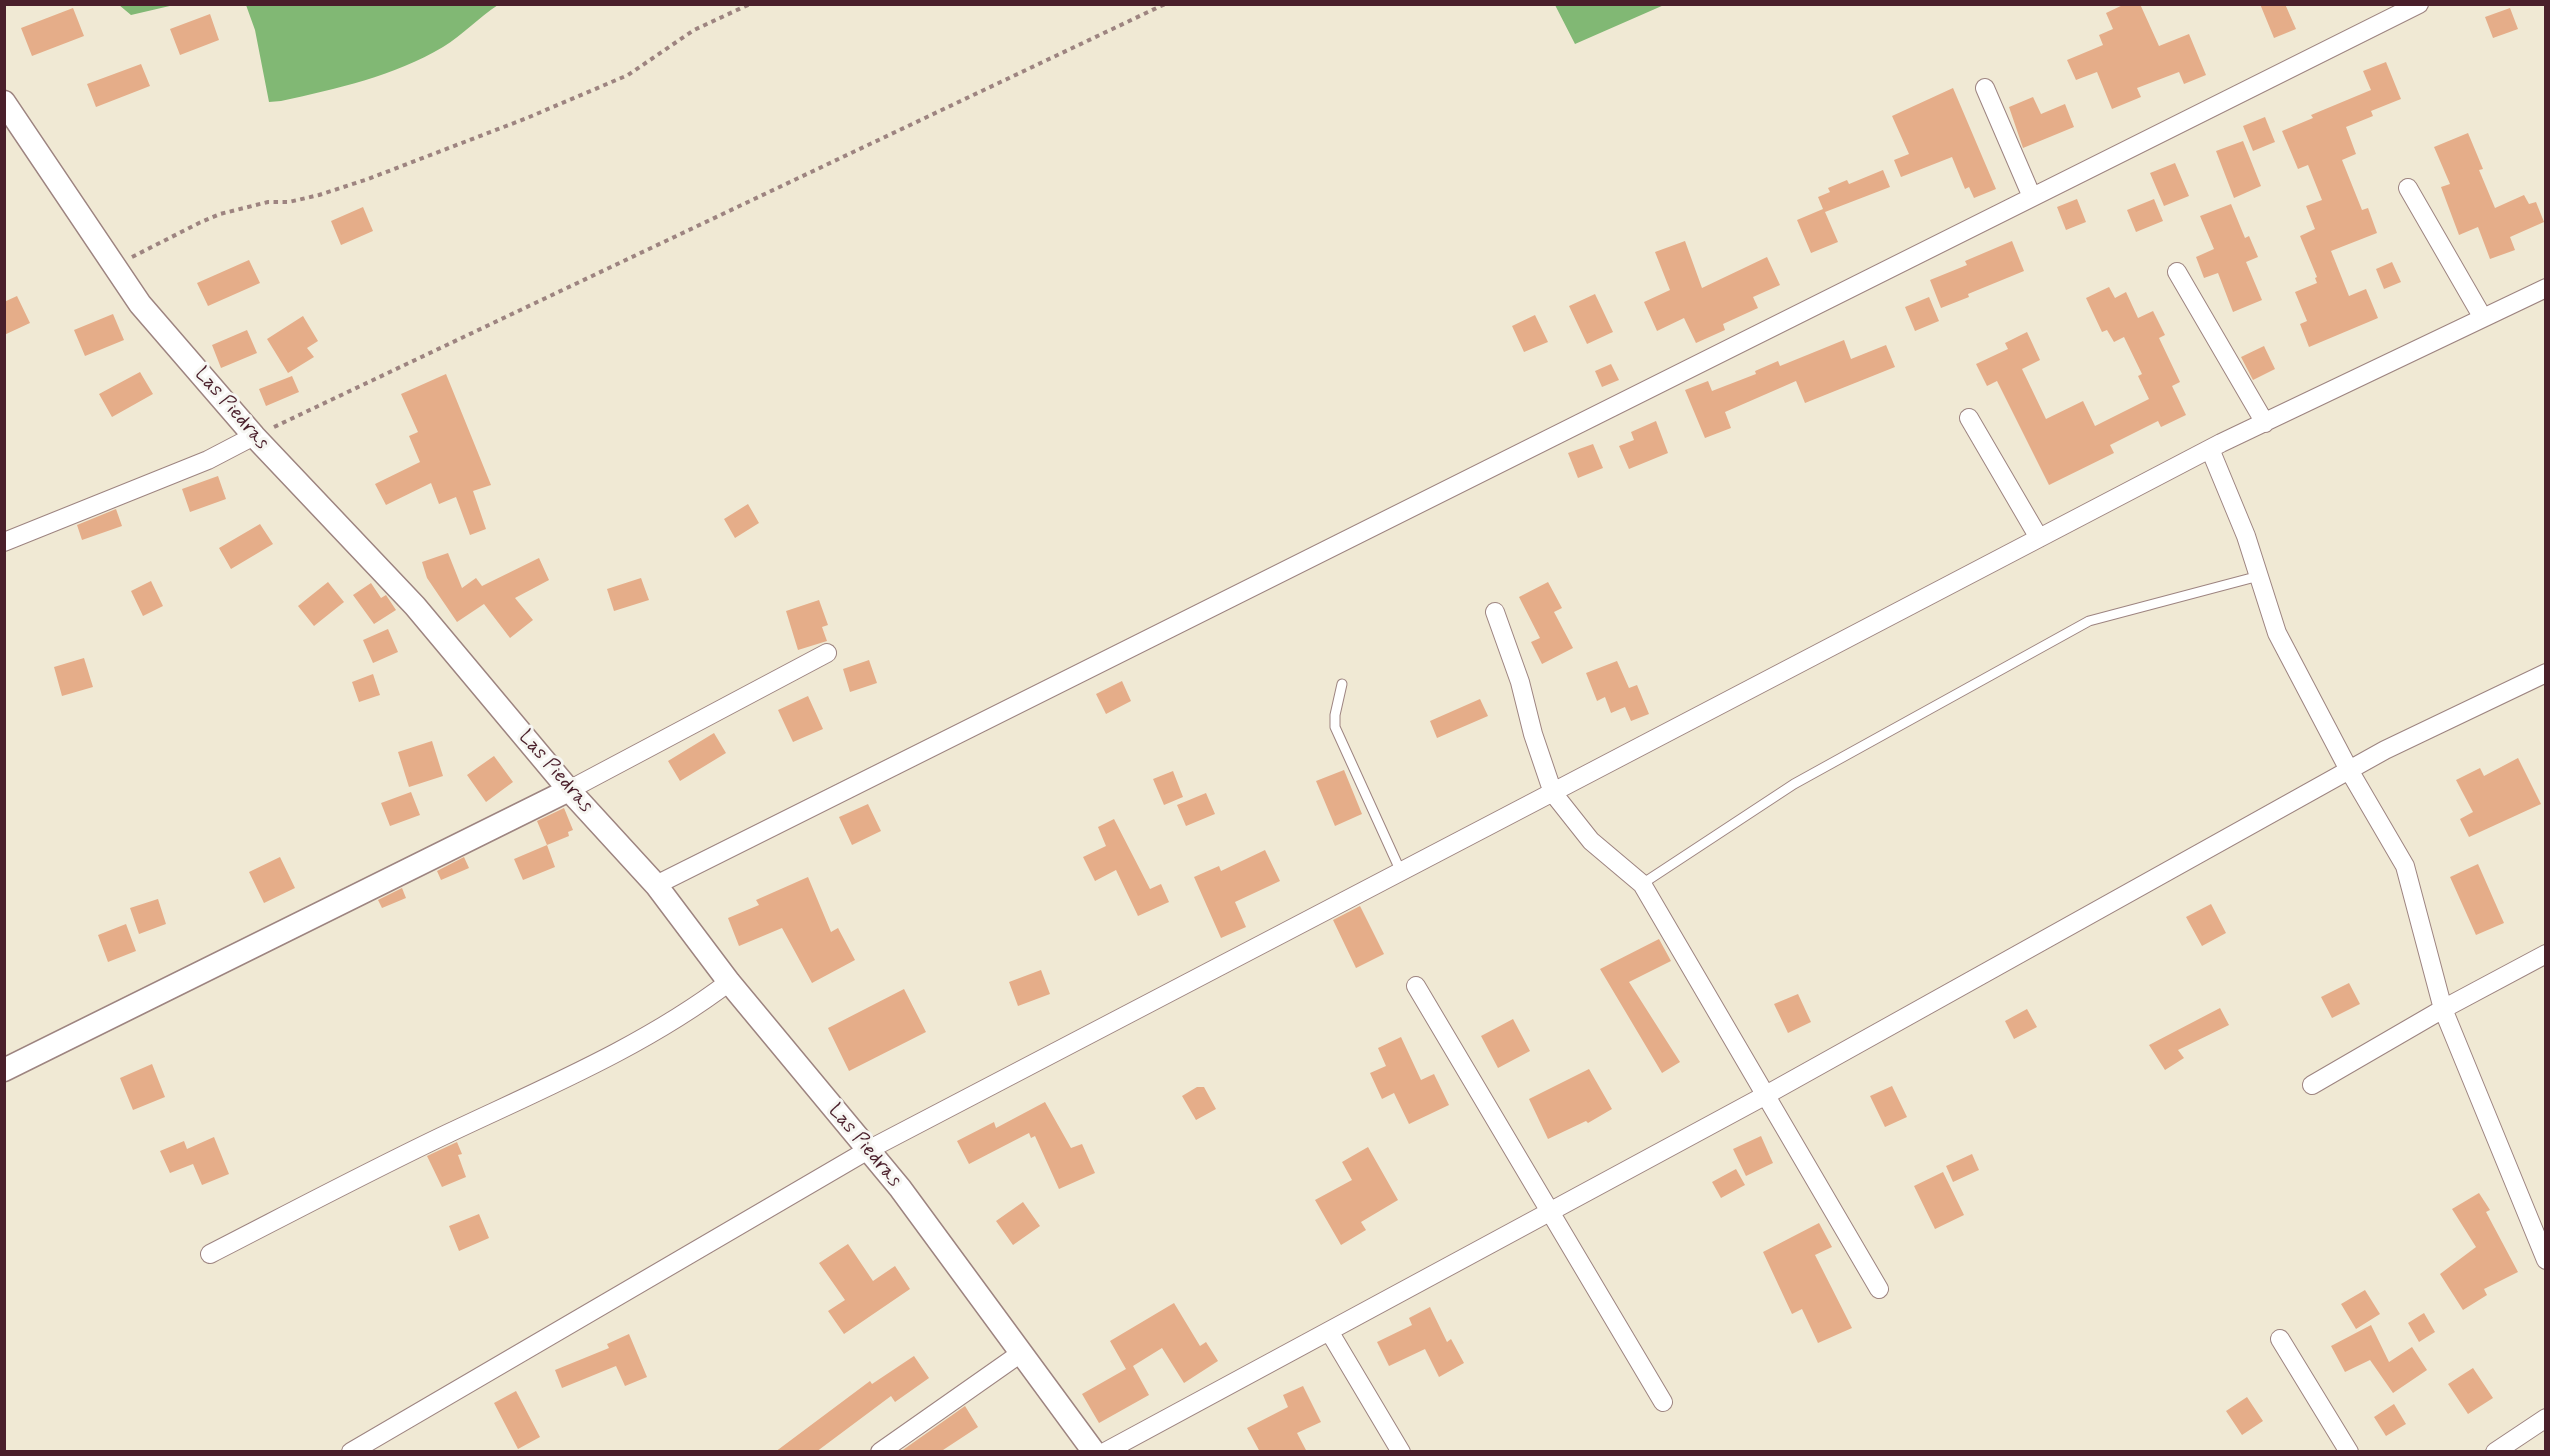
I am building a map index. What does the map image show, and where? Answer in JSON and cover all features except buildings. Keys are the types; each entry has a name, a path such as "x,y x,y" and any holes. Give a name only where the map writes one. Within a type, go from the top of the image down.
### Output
{"street":[{"path":"656,885 2419,4"},
{"path":"1985,88 2032,197"},
{"name":"Las Piedras","path":"4,102 140,304 254,436 415,606 569,790 656,885 729,982 900,1188 1094,1452"},
{"path":"2408,188 2483,318"},
{"path":"2177,272 2265,423"},
{"path":"351,1452 868,1150 2210,449 2546,288"},
{"path":"1969,418 2039,538"},
{"path":"4,542 208,460 254,436"},
{"path":"2210,449 2246,536 2277,633 2349,770 2405,866 2443,1009 2546,1260"},
{"path":"1495,612 1520,681 1533,734 1553,793 1591,841 1642,884 1879,1289"},
{"path":"4,1070 569,790 827,653"},
{"path":"1105,1452 1766,1095 2385,750 2546,673"},
{"path":"2312,1085 2443,1009 2546,954"},
{"path":"210,1254 426,1144 568,1076 669,1023 729,982"},
{"path":"1416,986 1663,1402"},
{"path":"1329,1331 1401,1452"},
{"path":"2280,1340 2349,1452"},
{"path":"880,1452 1021,1353"},
{"path":"2494,1452 2546,1418"}],"lane":[{"path":"1642,884 1794,784 2089,621 2259,576"},
{"path":"1342,684 1335,715 1335,727 1401,872"}],"path":[{"path":"115,266 220,214 268,202 289,202 319,195 368,179 527,118 628,75 694,30 750,4"},
{"path":"254,436 1166,4"}],"green space":[{"path":"119,5 174,5 131,15"},
{"path":"246,5 498,5 443,47 405,66 344,86 269,102 255,30"},
{"path":"1555,5 1664,5 1575,44"}]}
